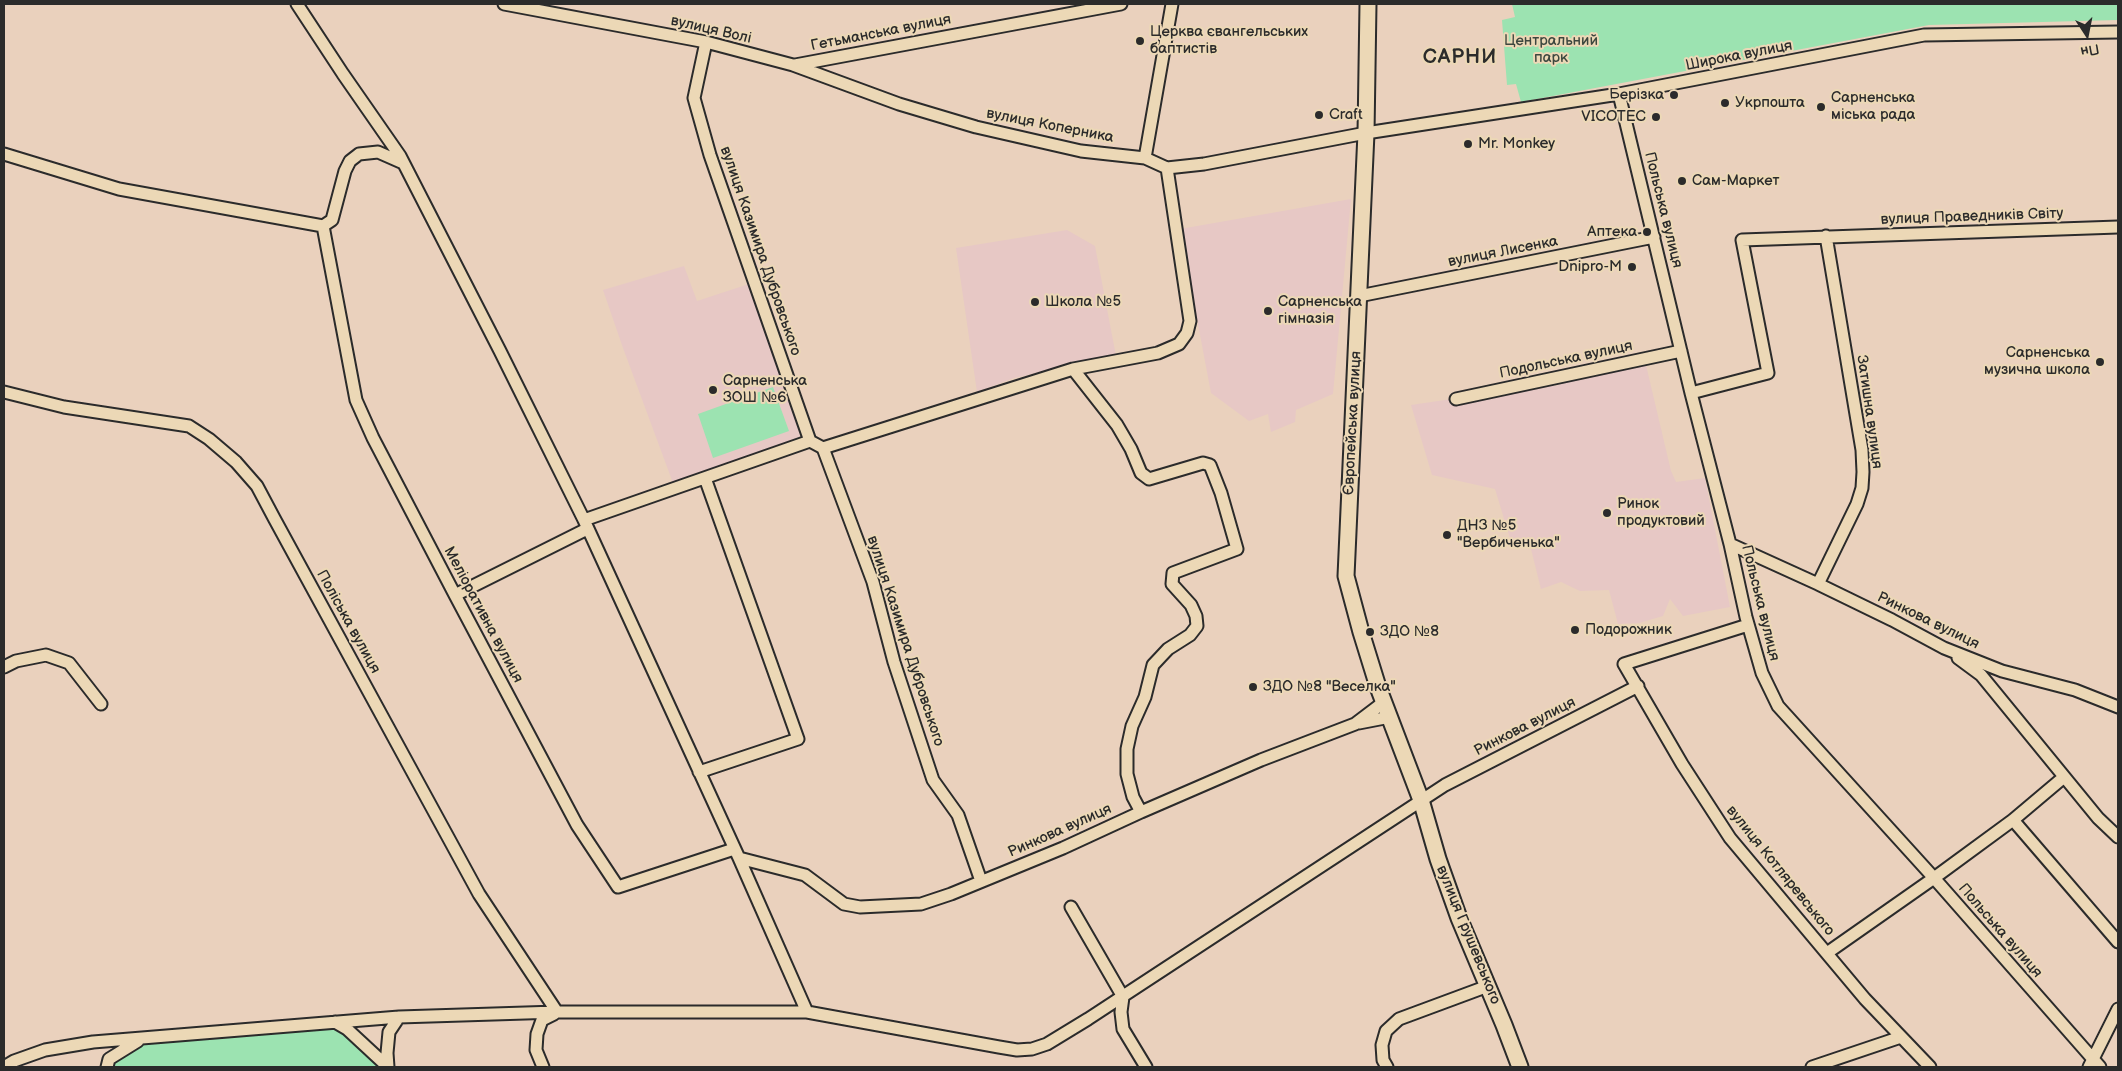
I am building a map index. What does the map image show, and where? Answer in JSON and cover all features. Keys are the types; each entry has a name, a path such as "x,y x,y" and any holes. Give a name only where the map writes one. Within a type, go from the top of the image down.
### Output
{"main road":[{"name":"Європейська вулиця","path":"1368,4 1366,133 1346,576 1360,632 1421,800"},
{"name":"вулиця Грушевського","path":"1421,800 1438,859 1459,918 1520,1067"}],"street":[{"path":"298,4 404,164 586,525 737,853 807,1012"},
{"name":"вулиця Волі","path":"504,4 706,42 793,65"},
{"name":"Гетьманська вулиця","path":"793,65 1122,4"},
{"path":"1145,158 1172,4"},
{"name":"Широка вулиця","path":"1366,133 1619,94 1924,35 2118,32"},
{"name":"вулиця Казимира Дубровського","path":"706,42 694,98 710,155 810,441"},
{"name":"вулиця Коперника","path":"793,65 899,104 976,127 1081,151 1145,158 1168,168 1204,164 1366,133"},
{"name":"Польська вулиця","path":"1619,94 1691,393 1730,544 1748,625 1762,673 1778,706 1934,878 2090,1063 2100,1067"},
{"path":"4,154 120,189 323,226 332,220 345,171 350,161 359,154 378,152 404,164"},
{"path":"455,595 586,525 706,478 810,441 823,448 1073,369 1158,353 1179,344 1187,333 1190,321 1168,168"},
{"name":"Меліоративна вулиця","path":"323,226 356,400 455,595 577,825 618,887 737,853"},
{"name":"вулиця Праведників Світу","path":"1691,393 1768,373 1742,240 2118,227"},
{"name":"вулиця Лисенка","path":"1359,296 1654,236"},
{"name":"Затишна вулиця","path":"1818,584 1857,504 1862,488 1863,472 1862,450 1826,236"},
{"name":"Подольська вулиця","path":"1456,399 1681,352"},
{"path":"1073,369 1117,425 1131,449 1141,473 1148,479 1203,463 1210,465 1221,493 1237,550 1173,574 1172,584 1190,605 1196,616 1197,626 1190,635 1168,649 1153,665 1145,696 1132,726 1127,749 1127,774 1133,797 1141,812"},
{"name":"Поліська вулиця","path":"4,392 64,407 189,426 209,439 236,462 257,486 479,894 557,1012"},
{"name":"вулиця Казимира Дубровського","path":"823,448 873,582 894,662 933,780 958,815 981,881"},
{"path":"699,772 798,739 706,478"},
{"name":"Ринкова вулиця","path":"1730,544 1818,584 1944,648 2002,671 2116,703"},
{"path":"1638,686 1624,664 1748,625"},
{"path":"1944,648 1981,675 2098,818 2118,837"},
{"path":"4,667 16,661 46,655 69,663 101,704"},
{"name":"Ринкова вулиця","path":"4,1067 14,1061 45,1050 93,1042 399,1017 557,1012 807,1012 999,1047 1025,1049 1047,1044 1123,997 1445,785 1638,686"},
{"name":"вулиця Котляревського","path":"1638,686 1682,764 1730,838 1865,999 1930,1067"},
{"name":"Ринкова вулиця","path":"737,853 805,875 844,904 860,907 921,904 951,894 1063,848 1261,760 1355,724 1384,702"},
{"path":"1355,724 1390,717"},
{"path":"1827,953 1934,878 2012,820 2064,777"},
{"path":"2012,820 2118,942"},
{"path":"1072,907 1123,997 1121,1012 1124,1028 1146,1067"},
{"path":"1387,1067 1383,1060 1382,1045 1386,1031 1399,1019 1488,986"},
{"path":"2090,1063 2118,1009"},
{"path":"543,1067 536,1050 537,1034 542,1020 557,1012"},
{"path":"388,1067 389,1032 399,1017"},
{"path":"335,1022 347,1029 388,1067"},
{"path":"1812,1067 1901,1036"},
{"path":"107,1067 109,1060 142,1039"}],"shaded area":[{"name":"Сарненська гімназія","path":"1351,199 1333,394 1296,410 1295,422 1271,432 1268,414 1249,421 1211,393 1180,229"},
{"name":"Школа №5","path":"1067,230 1095,246 1116,356 1014,378 977,392 956,248"},
{"name":"Сарненська ЗОШ №6","path":"684,266 697,301 749,284 802,431 800,437 673,483 603,290"},
{"name":"Ринок продуктовий","path":"1646,365 1671,471 1676,482 1705,478 1730,607 1683,616 1670,599 1663,616 1639,623 1618,624 1609,590 1580,591 1561,582 1541,589 1530,545 1513,548 1495,489 1432,475 1411,405 1472,396 1526,383 1556,386 1571,380"}],"green space":[{"name":"Центральний парк","path":"1512,4 2118,4 2118,20 1929,25 1521,102 1516,84 1507,85 1502,20 1515,17"},
{"path":"773,387 789,431 713,458 698,414"},
{"path":"335,1022 388,1067 107,1067 142,1039"}],"place":[{"name":"Церква євангельських баптистів","path":"1140,41"},
{"name":"Берізка","path":"1674,95"},
{"name":"Укрпошта","path":"1725,103"},
{"name":"Сарненська міська рада","path":"1821,107"},
{"name":"Craft","path":"1319,115"},
{"name":"VICOTEC","path":"1656,117"},
{"name":"Mr. Monkey","path":"1468,144"},
{"name":"Сам-Маркет","path":"1682,181"},
{"name":"Аптека","path":"1647,232"},
{"name":"Dnipro-M","path":"1632,267"},
{"name":"Школа №5","path":"1035,302"},
{"name":"Сарненська гімназія","path":"1268,311"},
{"name":"Сарненська музична школа","path":"2100,362"},
{"name":"Сарненська ЗОШ №6","path":"713,390"},
{"name":"Ринок продуктовий","path":"1607,513"},
{"name":"ДНЗ №5 \"Вербиченька\"","path":"1447,535"},
{"name":"Подорожник","path":"1575,630"},
{"name":"ЗДО №8","path":"1370,632"},
{"name":"ЗДО №8 \"Веселка\"","path":"1253,687"}],"district":[{"name":"САРНИ","path":"1460,58"}]}
